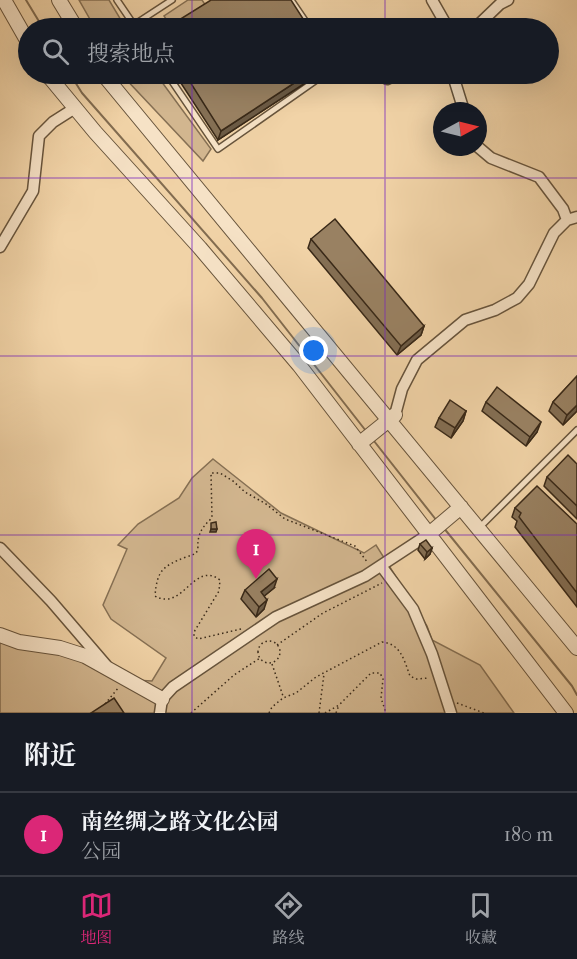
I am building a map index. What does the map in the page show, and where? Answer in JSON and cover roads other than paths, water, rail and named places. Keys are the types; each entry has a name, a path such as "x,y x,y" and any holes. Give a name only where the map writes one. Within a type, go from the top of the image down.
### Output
{"street":[{"path":"4,0 18,24"},
{"path":"59,0 70,18"},
{"path":"66,0 77,18"},
{"path":"432,0 442,18"},
{"path":"485,18 500,4 508,0"},
{"path":"55,84 299,365 566,713"},
{"path":"111,84 577,634"},
{"path":"119,84 392,417 461,507 577,648"},
{"path":"456,84 461,102"},
{"path":"0,247 33,191 39,136 53,122 75,108"},
{"path":"359,444 392,417 402,389 417,360 465,320 495,310 517,298 529,284 555,232 572,218 539,177 487,155"},
{"path":"160,713 162,699 173,687 276,617 379,568 429,534 461,507"},
{"path":"0,548 51,601 112,672"},
{"path":"379,568 391,579 413,609 432,654 449,708"},
{"path":"0,635 19,642 60,648 85,656 162,699"}],"lane":[{"path":"117,0 128,18"},
{"path":"146,18 172,0"},
{"path":"291,0 303,18"},
{"path":"174,84 218,149 311,84"},
{"path":"484,523 577,430"}],"waterway":[{"path":"26,0 37,18"},
{"path":"76,84 262,298 366,431"},
{"path":"374,441 437,521"},
{"path":"443,527 577,695"}],"place":[{"name":"南丝绸之路文化公园","path":"256,579"}]}
